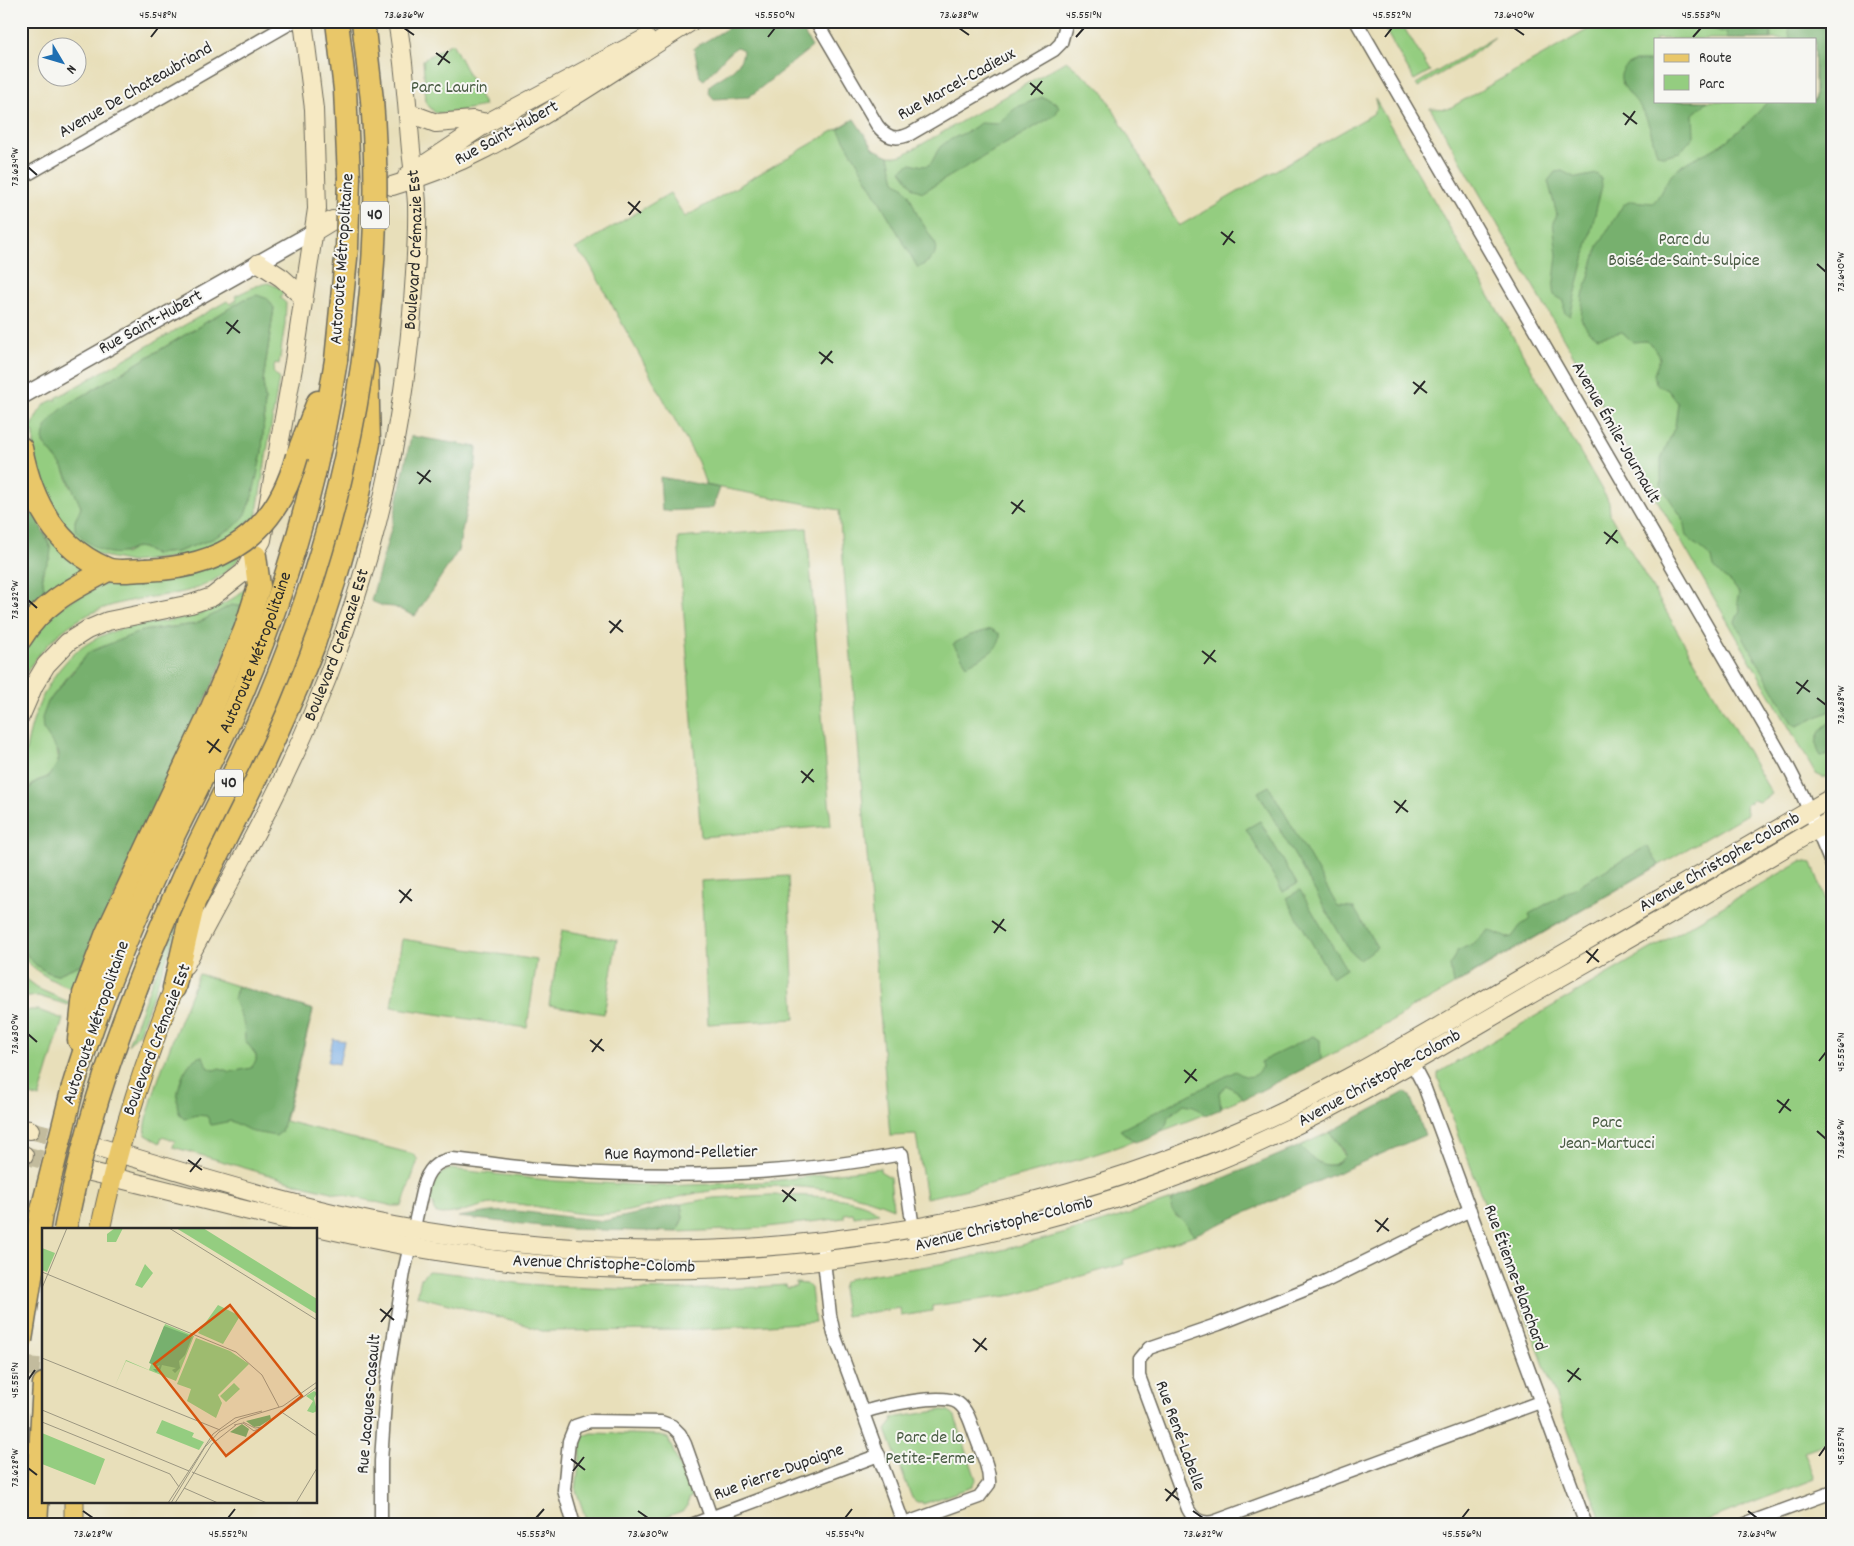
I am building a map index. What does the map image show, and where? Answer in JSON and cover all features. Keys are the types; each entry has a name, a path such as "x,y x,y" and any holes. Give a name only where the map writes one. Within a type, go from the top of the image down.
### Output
{"highway":[{"name":"Autoroute Métropolitaine","path":"21,1342 41,1214 73,1087 96,1018 132,927 245,688 277,604 310,490 327,413 336,360 347,248 349,177 345,90 337,21"},
{"name":"Autoroute Métropolitaine","path":"65,1228 96,1105 142,974 184,876 260,717 300,615 339,483 357,395 372,268 375,181 370,76 363,21"},
{"path":"174,988 194,902 264,761 313,647 336,576 360,490 370,443 366,329"},
{"path":"21,638 41,612 54,600 108,570 162,570 186,567 218,556 247,539 276,508 285,490 336,360"},
{"path":"21,448 34,490 54,529 73,550 108,570"},
{"path":"73,1087 84,994 107,933 166,803 206,722 246,630 259,586 255,556"},
{"path":"36,1525 42,1419"}],"main road":[{"path":"21,715 34,685 46,665 68,642 87,630 108,621 141,612 191,604 212,597 238,578 255,556 266,523 317,210 316,146 312,91 303,21"},
{"name":"Boulevard Crémazie Est","path":"100,1228 117,1152 151,1046 174,988 297,749 331,670 358,595 386,489 404,388 416,252 414,175 398,21"},
{"name":"Rue Saint-Hubert","path":"414,175 487,123 678,21"},
{"name":"Rue Saint-Hubert","path":"414,175 473,157 692,21"},
{"path":"408,113 436,123 473,120 487,123"},
{"name":"Rue Saint-Hubert","path":"315,231 333,220"},
{"path":"259,263 282,278 303,297"},
{"name":"Avenue Christophe-Colomb","path":"98,1147 312,1207 414,1229 499,1242 619,1250 702,1250 822,1242 914,1229 1046,1199 1165,1161 1241,1130 1293,1106 1403,1046 1833,798"},
{"name":"Avenue Christophe-Colomb","path":"91,1172 360,1238 410,1248 524,1263 613,1269 734,1268 824,1260 916,1248 1047,1218 1173,1178 1304,1122 1413,1063 1833,819"},
{"path":"74,1504 74,1525"}],"street":[{"name":"Avenue De Chateaubriand","path":"21,178 294,21"},
{"name":"Rue Marcel-Cadieux","path":"816,21 877,125 885,134 896,138 910,134 1054,50 1061,43 1067,21"},
{"name":"Avenue Émile-Journault","path":"1356,21 1781,755 1810,811 1833,868"},
{"name":"Rue Saint-Hubert","path":"21,397 315,231"},
{"name":"Rue Étienne-Blanchard","path":"1403,1046 1424,1086 1586,1525"},
{"name":"Rue Raymond-Pelletier","path":"414,1229 427,1175 435,1164 448,1159 548,1170 656,1175 774,1171 902,1154 916,1248"},
{"name":"Rue René-Labelle","path":"1470,1210 1322,1283 1219,1324 1154,1346 1143,1353 1138,1364 1139,1376 1188,1510 1198,1521 1210,1523 1540,1402"},
{"name":"Rue Jacques-Casault","path":"381,1525 381,1461 386,1386 392,1342 414,1229"},
{"path":"822,1242 832,1328 904,1525 979,1497 989,1484 986,1465 968,1416 963,1408 953,1400 944,1398 864,1412"},
{"path":"574,1525 564,1493 568,1441 575,1426 590,1421 660,1422 675,1428 685,1444 711,1517"},
{"name":"Rue Pierre-Dupaigne","path":"690,1525 879,1455"},
{"path":"1743,1525 1773,1520 1833,1492"}],"green space":[{"path":"740,21 797,21 812,47 749,97 714,99 708,92 709,86 739,63 743,50 737,47 704,80 700,77 694,48"},
{"path":"1380,21 1400,21 1430,71 1414,80"},
{"name":"Parc du Boisé-de-Saint-Sulpice","path":"1603,21 1833,21 1833,767 1830,769 1832,774 1824,778 1816,774 1430,108 1448,109"},
{"path":"1710,21 1770,21 1771,38 1728,38 1726,33 1713,29"},
{"name":"Parc du Boisé-de-Saint-Sulpice","path":"1787,21 1820,21 1833,42 1833,710 1797,726 1792,723 1735,622 1740,610 1737,601 1739,593 1731,582 1723,577 1714,567 1712,558 1686,536 1683,519 1661,486 1661,459 1675,426 1678,403 1668,390 1656,384 1654,374 1660,358 1656,349 1646,341 1633,342 1622,332 1598,337 1589,332 1581,319 1583,296 1598,246 1623,205 1631,201 1653,203 1669,178 1678,169 1690,160 1712,150 1735,134 1767,102 1816,102 1816,38 1790,38"},
{"path":"1495,37 1472,55 1418,87 1416,84"},
{"name":"Parc Laurin","path":"452,43 485,106 446,113 435,113 426,103 423,60"},
{"path":"1066,61 1102,90 1179,226 1373,114 1377,108 1375,99 1609,502 1610,515 1772,794 1759,802 1753,800 1746,805 1747,814 1425,1002 1413,1006 1401,1016 1286,1077 1229,1104 1113,1148 991,1184 926,1198 916,1135 890,1136 839,510 706,485 698,462 589,263 575,249 670,193 685,217 854,119 868,142 880,153 887,156 905,154"},
{"path":"1635,61 1654,61 1654,102 1707,102 1693,114 1694,136 1680,152 1663,156 1657,153 1643,111 1628,92 1621,79 1621,73"},
{"path":"1042,97 1057,103 1059,108 1055,115 923,192 914,189 901,170 911,163 926,166 930,164 940,147 950,140 980,123 997,124 1017,107"},
{"path":"854,119 874,149 889,156 895,181 903,186 909,194 917,214 936,245 935,254 929,261 918,268 838,129"},
{"path":"1562,171 1576,178 1597,174 1601,179 1602,186 1570,316 1564,312 1564,301 1554,295 1553,290 1557,255 1553,222 1557,215 1548,181 1555,172"},
{"path":"268,283 278,287 283,292 280,298 286,303 279,364 275,363 273,372 279,378 256,518 247,522 249,525 204,554 131,562 99,555 85,547 51,509 29,446 34,446 34,433 29,432 38,413 48,402 57,400 56,398 227,301 230,304 237,300 235,296 256,286","holes":["245,299 274,308 263,381 265,399 262,452 249,507 212,539 177,552 153,554 143,548 136,547 125,554 75,521 81,507 79,499 71,487 63,467 43,443 45,427 64,407"]},
{"path":"257,295 268,299 274,308 263,381 265,399 262,452 253,494 244,517 234,527 212,539 177,552 153,554 143,548 136,547 128,551 111,553 96,548 75,530 75,521 81,507 63,467 43,443 43,437 49,422 64,407 245,299"},
{"path":"411,436 477,447 476,462 458,551 415,616 394,607 383,606 371,601 394,518"},
{"path":"660,477 720,488 713,507 708,509 662,511"},
{"path":"21,501 30,502 51,549 50,558 42,573 45,596 21,623"},
{"path":"807,528 831,826 701,837 678,538"},
{"path":"45,532 84,567 85,572 45,596 43,574 51,550"},
{"path":"247,549 231,567 216,579 200,587 184,592 110,606 82,618 47,645 21,681 23,649 30,637 53,610 100,586"},
{"path":"248,586 246,607 231,606 196,624 142,631 73,670 48,702 43,729 55,746 58,758 57,764 49,776 37,781 29,788 21,810 22,781 32,724 42,697 57,673 75,653 99,637 129,627 192,616 207,611 235,597"},
{"path":"231,605 246,607 213,684 84,963 56,975 45,971 32,961 21,946 21,810 27,792 35,782 48,777 58,763 59,753 43,729 42,718 48,702 89,652 142,631 196,624"},
{"path":"991,629 1000,634 1000,640 997,645 989,653 967,665 953,644 968,636"},
{"path":"1833,721 1833,752 1826,756 1821,756 1817,745 1818,736 1824,727"},
{"path":"1269,786 1338,907 1354,908 1377,947 1360,960 1349,950 1258,792"},
{"path":"1260,821 1297,884 1283,892 1246,829"},
{"path":"1647,846 1659,865 1453,985 1450,966 1457,951 1474,943 1489,930 1507,938 1512,937 1520,926 1530,919 1529,914"},
{"name":"Parc Jean-Martucci","path":"1801,861 1812,863 1833,920 1833,1441 1804,1451 1815,1479 1694,1525 1603,1525 1438,1078 1438,1073"},
{"path":"788,876 795,1019 708,1024 701,881"},
{"path":"194,884 139,1033 128,1045 151,984"},
{"path":"1300,890 1346,969 1332,978 1286,898"},
{"path":"562,930 617,940 604,1014 549,1005"},
{"path":"402,939 537,960 527,1028 391,1007"},
{"path":"21,946 36,965 56,975 84,963 74,989 52,980 39,972 21,955"},
{"path":"199,974 313,1010 285,1121 413,1154 418,1160 402,1206 393,1206 310,1187 173,1147 175,1141 162,1137 160,1143 146,1135 146,1124 157,1082"},
{"path":"21,975 41,990 69,1002 68,1005 38,996 21,998"},
{"path":"237,986 313,1010 281,1132 276,1136 253,1132 231,1121 211,1125 207,1116 197,1115 184,1119 179,1113 177,1104 180,1083 184,1073 196,1058 203,1056 207,1067 214,1070 220,1068 230,1072 251,1068 256,1061 256,1055 245,1040 244,1025 234,1000"},
{"path":"38,1010 63,1019 39,1098 28,1094 21,1095 21,1013"},
{"path":"1313,1036 1320,1040 1321,1060 1244,1099 1238,1092 1226,1085 1219,1093 1221,1109 1206,1115 1194,1106 1184,1104 1168,1117 1167,1123 1161,1131 1135,1142 1120,1130 1236,1071 1247,1076 1254,1075 1258,1073 1262,1066 1260,1062"},
{"path":"1405,1092 1410,1096 1425,1135 1194,1235 1172,1210 1171,1207 1174,1199 1300,1146 1321,1163 1332,1165 1339,1162 1345,1156 1344,1152 1330,1132"},
{"path":"1330,1132 1345,1156 1339,1162 1326,1165 1315,1160 1300,1146"},
{"path":"880,1168 880,1171 890,1177 893,1208 869,1199 844,1193 791,1186 764,1186 712,1191 687,1195 629,1211 594,1215 507,1203 486,1205 445,1214 434,1211 433,1203 429,1202 437,1178 450,1169 556,1181 663,1186 763,1182"},
{"path":"771,1195 843,1199 857,1202 879,1213 854,1217 853,1213 844,1214 844,1218 750,1229 677,1232 683,1218 681,1204 713,1198"},
{"path":"1174,1199 1171,1203 1176,1216 1186,1222 1194,1235 1123,1260 1124,1264 1014,1295 932,1306 932,1311 901,1316 900,1308 846,1316 842,1288 844,1282 849,1279 941,1264 1010,1248"},
{"path":"681,1204 683,1218 677,1232 569,1229 458,1217 491,1212 516,1211 604,1221"},
{"path":"428,1271 526,1284 591,1288 688,1290 786,1285 787,1288 796,1287 796,1283 807,1284 811,1288 815,1322 688,1330 542,1331 511,1320 417,1296 421,1278"},
{"name":"Parc de la Petite-Ferme","path":"943,1410 949,1411 955,1417 976,1479 972,1487 923,1504 912,1498 886,1430 893,1421 892,1418"},
{"path":"592,1433 660,1435 668,1438 692,1497 689,1498 688,1506 682,1511 644,1525 588,1525 576,1490 582,1440 584,1436"}],"water":[{"path":"333,1039 344,1041 339,1064 328,1062"}],"tunnel":[{"path":"30,1130 97,1147"},
{"path":"24,1155 89,1172"},
{"path":"21,1366 42,1368"}]}
